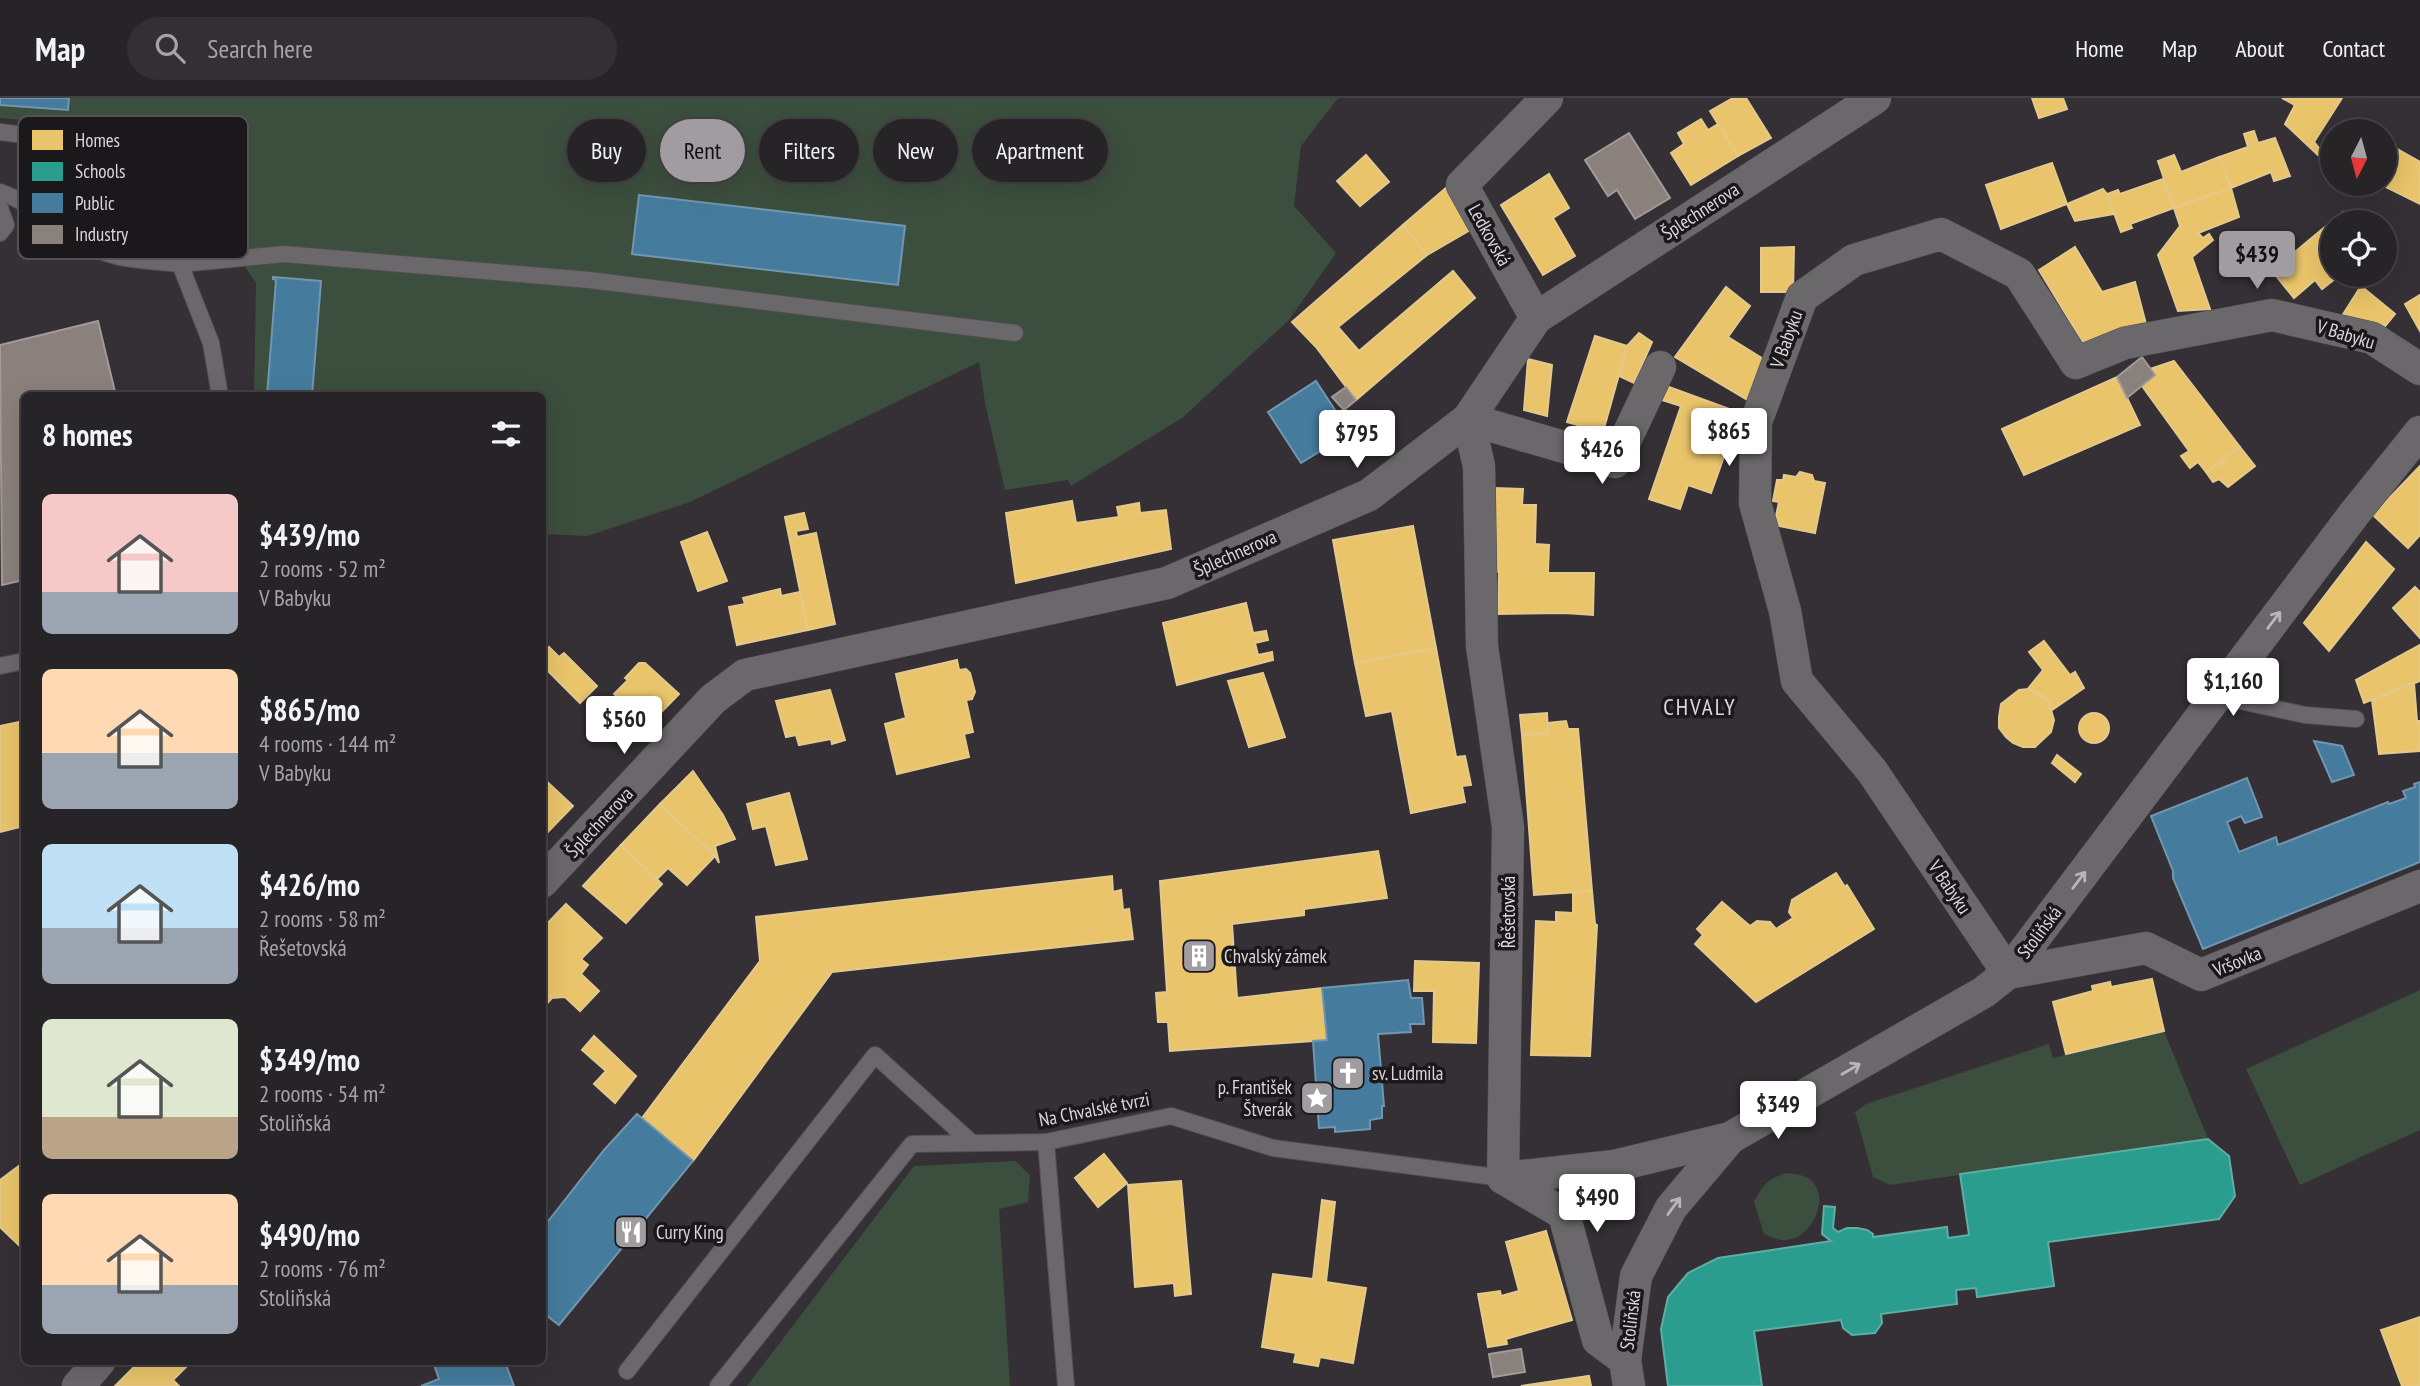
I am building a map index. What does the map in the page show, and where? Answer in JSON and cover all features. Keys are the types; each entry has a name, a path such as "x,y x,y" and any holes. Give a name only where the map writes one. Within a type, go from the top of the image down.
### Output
{"street":[{"name":"Ledkovská","path":"1536,318 1462,185 1547,98"},
{"name":"Šplechnerova","path":"546,878 712,699 745,675 1167,583 1369,495 1468,419 1536,318 1875,98"},
{"name":"V Babyku","path":"2008,973 1871,771 1797,681 1785,611 1755,503 1756,422 1802,297 1854,260 1941,234 2019,274 2076,363 2125,343 2272,314 2372,338 2420,369"},
{"path":"1468,419 1615,462 1660,368"},
{"name":"Řešetovská","path":"1468,419 1479,466 1482,646 1508,827 1503,1178"},
{"name":"Stoliňská","path":"1627,1373 1636,1276 1671,1208 1730,1138 1984,992 2008,973 2354,514 2420,432"},
{"name":"Vršovka","path":"2008,973 2146,948 2201,975 2420,886"},
{"path":"1503,1178 1614,1166 1730,1138"},
{"name":"Stoliňská","path":"1503,1178 1564,1214 1598,1340 1627,1373"},
{"path":"78,1386 96,1365"}],"lane":[{"path":"0,132 18,134"},
{"path":"0,192 18,198"},
{"path":"0,208 6,225 0,233"},
{"path":"248,257 284,254 575,278 1015,333"},
{"path":"136,259 180,264 232,259"},
{"path":"180,264 211,343 219,392"},
{"path":"0,666 21,662"},
{"path":"2217,696 2305,715 2356,719"},
{"path":"627,1371 875,1055 972,1143"},
{"name":"Na Chvalské tvrzi","path":"718,1386 912,1144 1046,1142 1171,1115 1273,1148 1503,1178"},
{"path":"1046,1142 1066,1386"}],"green space":[{"path":"69,98 1338,98 1301,146 1294,206 1336,253 1289,320 1182,418 1071,486 1068,480 1005,490 985,403 979,362 690,502 587,536 546,534 546,392 312,392 321,281 274,277 276,280 267,392 254,392 256,283 240,259 248,259 248,116 0,118 0,105 67,110","holes":["639,195 904,226 632,254"]},
{"path":"2420,990 2420,1130 2300,1185 2246,1069"},
{"path":"2164,1031 2208,1139 1890,1185 1873,1177 1855,1112 1866,1104 2049,1044 2053,1058"},
{"path":"1015,1161 1030,1175 1028,1202 999,1209 1010,1386 747,1386 914,1166"},
{"path":"1787,1173 1801,1175 1813,1182 1819,1201 1813,1222 1805,1231 1796,1237 1783,1240 1764,1234 1754,1202 1767,1183"}],"building: Homes":[{"path":"1733,98 1746,98 1771,138 1738,156 1710,111"},
{"path":"2032,98 2063,98 2067,109 2039,118"},
{"path":"2282,98 2342,98 2329,119 2320,119 2320,133 2314,142 2320,149 2320,154 2285,124 2295,105"},
{"path":"1701,119 1708,130 1718,124 1738,156 1691,185 1671,153 1684,144 1678,133"},
{"path":"2254,131 2258,143 2275,138 2290,176 2274,181 2271,172 2231,188 2219,157 2248,147 2244,134"},
{"path":"2398,149 2420,162 2420,204 2398,193"},
{"path":"1366,155 1389,182 1360,206 1337,181"},
{"path":"2174,155 2181,172 2219,157 2231,188 2174,208 2158,161"},
{"path":"2052,163 2067,204 2001,229 1986,185"},
{"path":"1549,174 1569,208 1553,218 1575,256 1543,275 1501,205"},
{"path":"2163,179 2174,208 2130,224 2132,228 2121,232 2107,194 2118,190 2120,194"},
{"path":"1447,187 1472,229 1427,255 1403,225"},
{"path":"2231,188 2239,217 2198,233 2203,238 2209,234 2213,240 2192,257 2210,309 2178,311 2158,255 2180,226 2174,208"},
{"path":"2103,189 2114,214 2075,221 2067,204"},
{"path":"1403,225 1427,255 1338,327 1359,351 1453,271 1475,298 1356,400 1316,347 1292,322"},
{"path":"2320,231 2320,286 2315,280 2294,298 2272,271"},
{"path":"1794,247 1793,292 1761,292 1761,248"},
{"path":"2075,247 2102,292 2135,282 2146,324 2084,343 2082,341 2039,270"},
{"path":"1726,287 1750,306 1728,337 1770,363 1751,402 1675,357"},
{"path":"2360,287 2395,314 2382,330 2342,316"},
{"path":"2420,295 2420,331 2405,304"},
{"path":"1639,333 1652,342 1634,383 1619,376 1627,346"},
{"path":"1595,336 1627,346 1603,432 1567,422"},
{"path":"1528,359 1552,365 1547,416 1524,410"},
{"path":"2174,361 2240,447 2222,460 2224,463 2219,463 2206,472 2198,462 2190,468 2181,456 2189,451 2142,386 2155,375 2150,369"},
{"path":"2117,377 2140,425 2024,475 2002,429"},
{"path":"1658,383 1751,417 1749,427 1736,423 1711,493 1688,485 1680,509 1649,499 1681,406 1653,397"},
{"path":"2240,447 2255,466 2228,487 2219,479 2213,482 2206,472 2219,463 2224,463 2222,460"},
{"path":"2420,466 2420,535 2408,548 2373,515"},
{"path":"1800,472 1812,475 1814,481 1825,483 1815,533 1774,525 1779,502 1773,501 1777,480 1783,480 1784,475 1796,477"},
{"path":"1493,488 1523,489 1522,505 1536,505 1535,544 1549,545 1548,573 1594,573 1593,615 1498,614 1499,572 1491,571"},
{"path":"1072,501 1076,523 1119,517 1117,507 1139,503 1140,513 1166,510 1171,549 1016,583 1006,513"},
{"path":"804,513 808,529 796,531 797,537 816,533 835,624 808,630 785,517"},
{"path":"1413,526 1436,648 1355,663 1333,540"},
{"path":"707,532 727,581 698,591 681,542"},
{"path":"2366,542 2394,569 2329,651 2304,623"},
{"path":"2415,587 2420,592 2420,638 2393,608"},
{"path":"780,589 781,596 800,592 808,630 737,645 729,607 745,604 743,598"},
{"path":"1246,603 1253,633 1266,631 1268,640 1255,643 1258,655 1272,652 1273,660 1177,685 1163,623"},
{"path":"2044,641 2070,675 2075,672 2084,688 2052,710 2047,700 2039,693 2027,690 2043,670 2029,652"},
{"path":"2420,645 2420,681 2364,703 2356,680"},
{"path":"549,647 559,657 564,653 597,686 580,703 546,669 546,650"},
{"path":"1436,648 1456,757 1465,756 1471,785 1462,786 1465,802 1411,813 1392,711 1366,716 1355,663"},
{"path":"957,660 959,670 966,669 970,673 975,692 972,699 966,700 973,732 964,734 969,757 897,774 885,724 906,718 896,674"},
{"path":"639,663 645,663 679,694 640,734 615,711 624,702 614,694 628,680 625,678"},
{"path":"1263,673 1285,737 1249,747 1228,681"},
{"path":"2414,683 2417,721 2420,721 2420,751 2379,754 2372,700"},
{"path":"2029,689 2048,700 2054,720 2051,732 2035,747 2023,747 2006,737 1999,728 1999,717 2001,704 2019,690"},
{"path":"830,690 845,740 832,744 831,739 799,745 796,735 786,737 776,701"},
{"path":"1547,713 1548,733 1522,735 1520,715"},
{"path":"2094,713 2105,717 2109,728 2105,739 2094,743 2083,739 2079,728 2083,717"},
{"path":"1566,721 1568,729 1578,729 1592,891 1534,895 1522,735 1548,733 1548,723"},
{"path":"21,722 21,827 0,832 0,726"},
{"path":"2057,755 2081,774 2075,782 2052,763"},
{"path":"693,771 723,815 735,839 715,846 719,863 715,856 660,804"},
{"path":"546,781 573,806 546,834"},
{"path":"789,793 807,859 776,865 766,826 753,829 747,804"},
{"path":"660,804 715,856 687,885 668,868 657,879 621,845"},
{"path":"621,845 662,884 626,923 583,886"},
{"name":"Chvalský zámek","path":"1378,851 1387,898 1304,909 1304,915 1232,924 1237,998 1322,988 1327,1040 1170,1051 1168,1022 1158,1022 1156,993 1167,992 1160,881"},
{"path":"1836,873 1845,887 1847,885 1874,929 1756,1002 1695,944 1703,935 1697,929 1722,902 1750,926 1757,921 1770,922 1776,929 1793,918 1789,912 1792,900"},
{"path":"1112,876 1113,892 1121,890 1123,910 1129,909 1133,939 832,972 693,1161 642,1118 760,961 756,917"},
{"path":"1592,891 1597,925 1590,1056 1531,1055 1536,921 1556,922 1556,912 1573,913 1573,892"},
{"path":"566,904 602,938 581,959 588,965 581,974 599,991 580,1011 565,997 552,998 546,993 546,925"},
{"path":"1415,961 1479,963 1476,1043 1433,1042 1434,991 1414,991"},
{"path":"2152,979 2164,1031 2066,1054 2053,1002 2093,991 2092,986 2110,982 2111,987"},
{"path":"546,993 552,998 546,1005"},
{"path":"594,1036 636,1076 615,1103 594,1084 606,1071 582,1050"},
{"path":"1104,1154 1127,1183 1098,1207 1075,1178"},
{"path":"21,1164 21,1247 0,1227 0,1180"},
{"path":"1181,1181 1191,1294 1175,1296 1174,1283 1135,1287 1128,1185"},
{"path":"1322,1200 1335,1202 1326,1282 1366,1288 1353,1363 1320,1357 1318,1366 1294,1362 1296,1353 1262,1347 1273,1274 1313,1279"},
{"path":"1546,1231 1572,1320 1506,1339 1507,1344 1488,1347 1478,1294 1500,1291 1501,1296 1519,1291 1506,1242"},
{"path":"2420,1317 2420,1386 2402,1386 2381,1330"},
{"path":"136,1365 188,1365 173,1380 179,1386 115,1386"},
{"path":"1589,1376 1591,1386 1521,1386"}],"building: Schools":[{"path":"2208,1139 2229,1156 2235,1196 2219,1219 2048,1242 2054,1286 1977,1297 1976,1288 1956,1290 1957,1304 1881,1314 1882,1323 1875,1333 1852,1335 1843,1328 1841,1320 1754,1331 1762,1386 1668,1386 1661,1329 1668,1297 1688,1273 1718,1258 1831,1241 1822,1234 1824,1206 1835,1207 1833,1228 1838,1232 1857,1228 1867,1230 1873,1237 1947,1227 1948,1238 1969,1235 1960,1174"}],"building: Public":[{"path":"0,98 69,98 68,110 0,105"},
{"path":"639,195 905,226 898,285 632,254"},
{"path":"273,279 321,281 312,392 267,392 276,280"},
{"path":"1316,381 1350,433 1301,463 1268,412"},
{"path":"2314,741 2342,746 2354,775 2332,782"},
{"path":"2247,778 2262,817 2245,823 2241,816 2227,822 2239,852 2276,837 2278,845 2388,802 2389,804 2406,798 2403,791 2420,782 2420,862 2203,949 2151,816"},
{"name":"sv. Ludmila","path":"1408,980 1411,998 1422,998 1424,1024 1410,1024 1411,1032 1378,1034 1384,1106 1382,1118 1370,1120 1370,1129 1335,1132 1335,1127 1319,1128 1313,1041 1327,1040 1322,988"},
{"path":"637,1114 693,1161 559,1325 546,1315 546,1224 604,1150"},
{"path":"434,1365 506,1365 514,1386 421,1386 439,1379"}],"building: Industry":[{"path":"1629,133 1670,198 1635,219 1617,190 1608,196 1585,160"},
{"path":"98,321 115,392 21,392 21,581 2,585 0,345"},
{"path":"2142,357 2155,375 2127,398 2117,377"},
{"path":"1346,387 1356,400 1344,410 1332,397"},
{"path":"1521,1349 1525,1372 1493,1377 1489,1354"}],"place":[{"name":"Chvalský zámek","path":"1199,956"},
{"name":"sv. Ludmila","path":"1348,1073"},
{"name":"p. František Štverák","path":"1317,1098"},
{"name":"Curry King","path":"631,1232"}],"district":[{"name":"CHVALY","path":"1700,707"}]}
